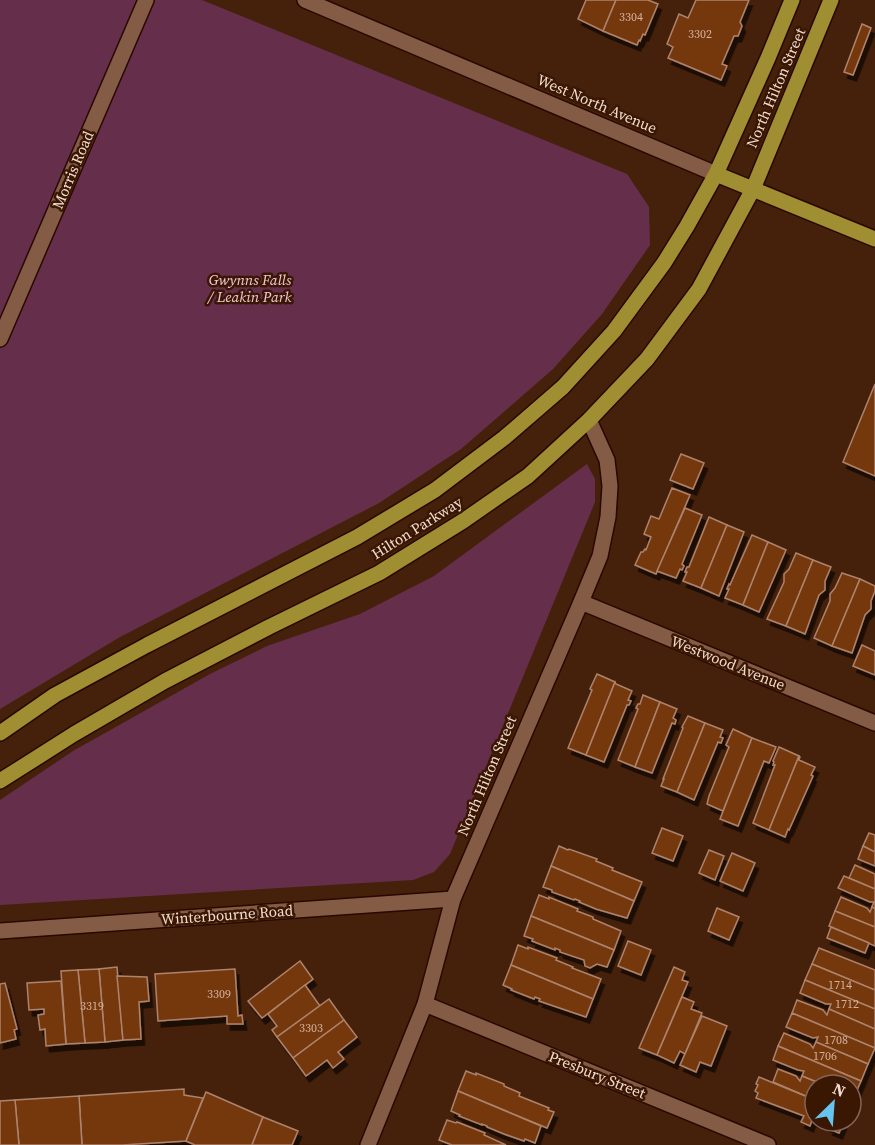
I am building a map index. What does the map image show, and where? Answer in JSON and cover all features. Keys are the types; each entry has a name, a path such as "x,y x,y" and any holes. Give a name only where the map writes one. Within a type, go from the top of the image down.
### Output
{"main road":[{"name":"North Hilton Street","path":"717,174 792,0"},
{"name":"North Hilton Street","path":"753,189 831,0"},
{"name":"West North Avenue","path":"717,174 875,238"},
{"name":"Hilton Parkway","path":"0,733 55,695 357,537 435,490 504,438 563,387 614,331 664,264 717,174"},
{"name":"Hilton Parkway","path":"0,781 74,734 165,681 379,573 463,521 528,476 589,420 647,359 699,289 753,189"}],"street":[{"name":"Morris Road","path":"0,339 146,0"},
{"name":"West North Avenue","path":"305,0 717,174"},
{"name":"North Hilton Street","path":"368,1145 425,1004 453,899 600,556 608,517 610,486 607,460 589,420"},
{"name":"Westwood Avenue","path":"581,602 875,723"},
{"name":"Winterbourne Road","path":"0,931 453,899"},
{"name":"Presbury Street","path":"425,1004 768,1145"}],"green space":[{"name":"Gwynns Falls / Leakin Park","path":"0,0 202,0 627,174 649,207 650,245 602,314 553,369 461,449 379,503 120,637 0,709"},
{"path":"587,464 595,479 595,502 450,854 434,872 413,880 0,905 0,800 73,751 210,674 267,646 360,614 434,576"}],"building":[{"path":"586,0 616,0 603,31 578,19"},
{"path":"616,0 648,0 658,4 645,35 643,34 637,45 603,31"},
{"path":"696,0 749,0 740,22 742,26 738,36 734,36 722,64 727,66 721,80 668,58 673,47 667,44 679,14 688,18"},
{"path":"862,24 871,28 853,75 844,72"},
{"path":"875,384 875,476 843,462"},
{"path":"681,454 704,463 693,489 670,480"},
{"path":"672,488 690,495 656,574 635,565 641,552 646,550 651,537 644,534 651,516 659,519"},
{"path":"685,508 702,515 682,564 684,566 676,578 657,571"},
{"path":"709,517 727,525 701,588 683,581"},
{"path":"727,525 744,532 719,596 701,588"},
{"path":"752,535 768,542 743,605 725,598 729,584"},
{"path":"768,542 786,550 759,612 743,605"},
{"path":"796,553 813,560 786,626 767,619 784,582 784,574 789,569"},
{"path":"813,560 831,567 825,581 825,590 819,595 805,634 786,626"},
{"path":"842,573 860,579 832,646 814,638 830,601 830,594"},
{"path":"860,579 875,586 875,591 871,609 865,615 852,653 832,646"},
{"path":"862,645 875,651 875,675 853,666"},
{"path":"597,674 615,682 586,755 568,748"},
{"path":"615,682 632,691 628,700 631,701 627,705 604,762 586,755"},
{"path":"643,695 660,702 635,767 618,760 638,709 636,708"},
{"path":"660,702 677,709 673,718 676,720 675,724 672,723 652,773 635,767"},
{"path":"688,716 705,723 677,792 661,786"},
{"path":"705,723 723,730 720,737 723,738 721,743 718,742 694,800 677,792"},
{"path":"733,729 752,738 723,811 707,804 729,747 726,745"},
{"path":"752,738 776,747 769,763 764,761 738,826 720,819"},
{"path":"779,747 799,756 769,830 753,823 775,765 773,761"},
{"path":"799,756 799,760 815,767 785,837 769,830"},
{"path":"662,828 683,836 673,861 652,853"},
{"path":"869,833 875,835 875,852 863,846"},
{"path":"559,846 597,859 596,861 613,868 612,870 642,882 634,901 551,866"},
{"path":"863,846 875,852 875,866 858,859"},
{"path":"709,850 724,856 715,880 699,873"},
{"path":"732,853 755,863 743,891 720,881"},
{"path":"855,865 875,874 875,889 849,878"},
{"path":"551,866 634,901 627,918 596,909 543,887"},
{"path":"844,876 875,889 875,909 872,907 874,902 838,888"},
{"path":"539,895 578,909 577,911 621,931 614,950 531,916"},
{"path":"841,897 867,908 870,912 872,907 875,909 875,927 835,911"},
{"path":"717,908 739,917 729,940 708,931"},
{"path":"835,911 875,927 875,946 829,926"},
{"path":"531,916 614,950 607,967 597,964 590,968 585,966 584,960 524,936"},
{"path":"831,927 869,943 865,953 827,938"},
{"path":"628,941 651,950 641,975 618,966"},
{"path":"518,945 557,958 556,960 572,968 601,979 593,999 511,965"},
{"path":"819,948 875,970 875,990 812,964"},
{"path":"300,961 313,979 262,1018 248,1001"},
{"path":"812,964 875,990 875,1009 805,980"},
{"path":"511,965 593,999 586,1017 539,1001 540,999 535,997 534,999 503,985"},
{"path":"117,967 123,1040 105,1042 99,969"},
{"path":"674,967 685,972 682,980 688,982 657,1055 639,1048"},
{"path":"99,969 105,1042 85,1043 78,970"},
{"path":"235,969 238,1016 242,1015 243,1024 227,1024 227,1016 158,1021 155,974"},
{"path":"78,970 85,1043 66,1044 61,971"},
{"path":"117,976 147,977 149,1001 139,1002 141,1039 123,1040"},
{"path":"805,980 875,1009 875,1029 829,1009 831,1004 800,993"},
{"path":"61,981 66,1044 46,1046 45,1029 40,1030 38,1015 44,1014 44,1009 29,1010 27,983"},
{"path":"5,983 17,1029 14,1030 16,1039 0,1043 0,984"},
{"path":"305,985 320,1006 277,1037 272,1030 277,1026 268,1014"},
{"path":"682,997 694,1002 691,1009 702,1013 685,1054 680,1051 674,1063 657,1055"},
{"path":"329,999 344,1020 293,1058 277,1037"},
{"path":"797,1000 823,1010 827,1015 829,1009 875,1029 875,1048 792,1013"},
{"path":"792,1013 875,1048 868,1064 816,1042 818,1037 813,1038 786,1027"},
{"path":"702,1016 727,1026 711,1066 700,1062 696,1072 680,1065"},
{"path":"344,1020 357,1037 338,1052 344,1059 333,1068 327,1060 306,1076 293,1058"},
{"path":"784,1033 810,1044 813,1048 816,1042 868,1064 863,1076 863,1073 842,1073 778,1046"},
{"path":"778,1046 842,1073 803,1073 804,1071 773,1060"},
{"path":"778,1069 796,1076 800,1081 803,1076 803,1095 773,1082"},
{"path":"466,1071 504,1084 520,1093 519,1096 549,1108 548,1110 554,1112 547,1128 458,1091"},
{"path":"759,1077 803,1095 803,1116 756,1098 758,1093 755,1091 758,1085 756,1084"},
{"path":"184,1089 184,1095 203,1098 186,1141 82,1145 79,1096"},
{"path":"458,1091 541,1126 535,1143 504,1134 451,1111"},
{"path":"206,1092 263,1117 252,1145 195,1145 186,1141"},
{"path":"79,1096 82,1145 19,1145 15,1100"},
{"path":"15,1100 19,1145 0,1145 0,1101"},
{"path":"263,1117 298,1131 292,1145 252,1145"},
{"path":"447,1120 485,1133 484,1135 506,1145 452,1145 439,1140"}]}
